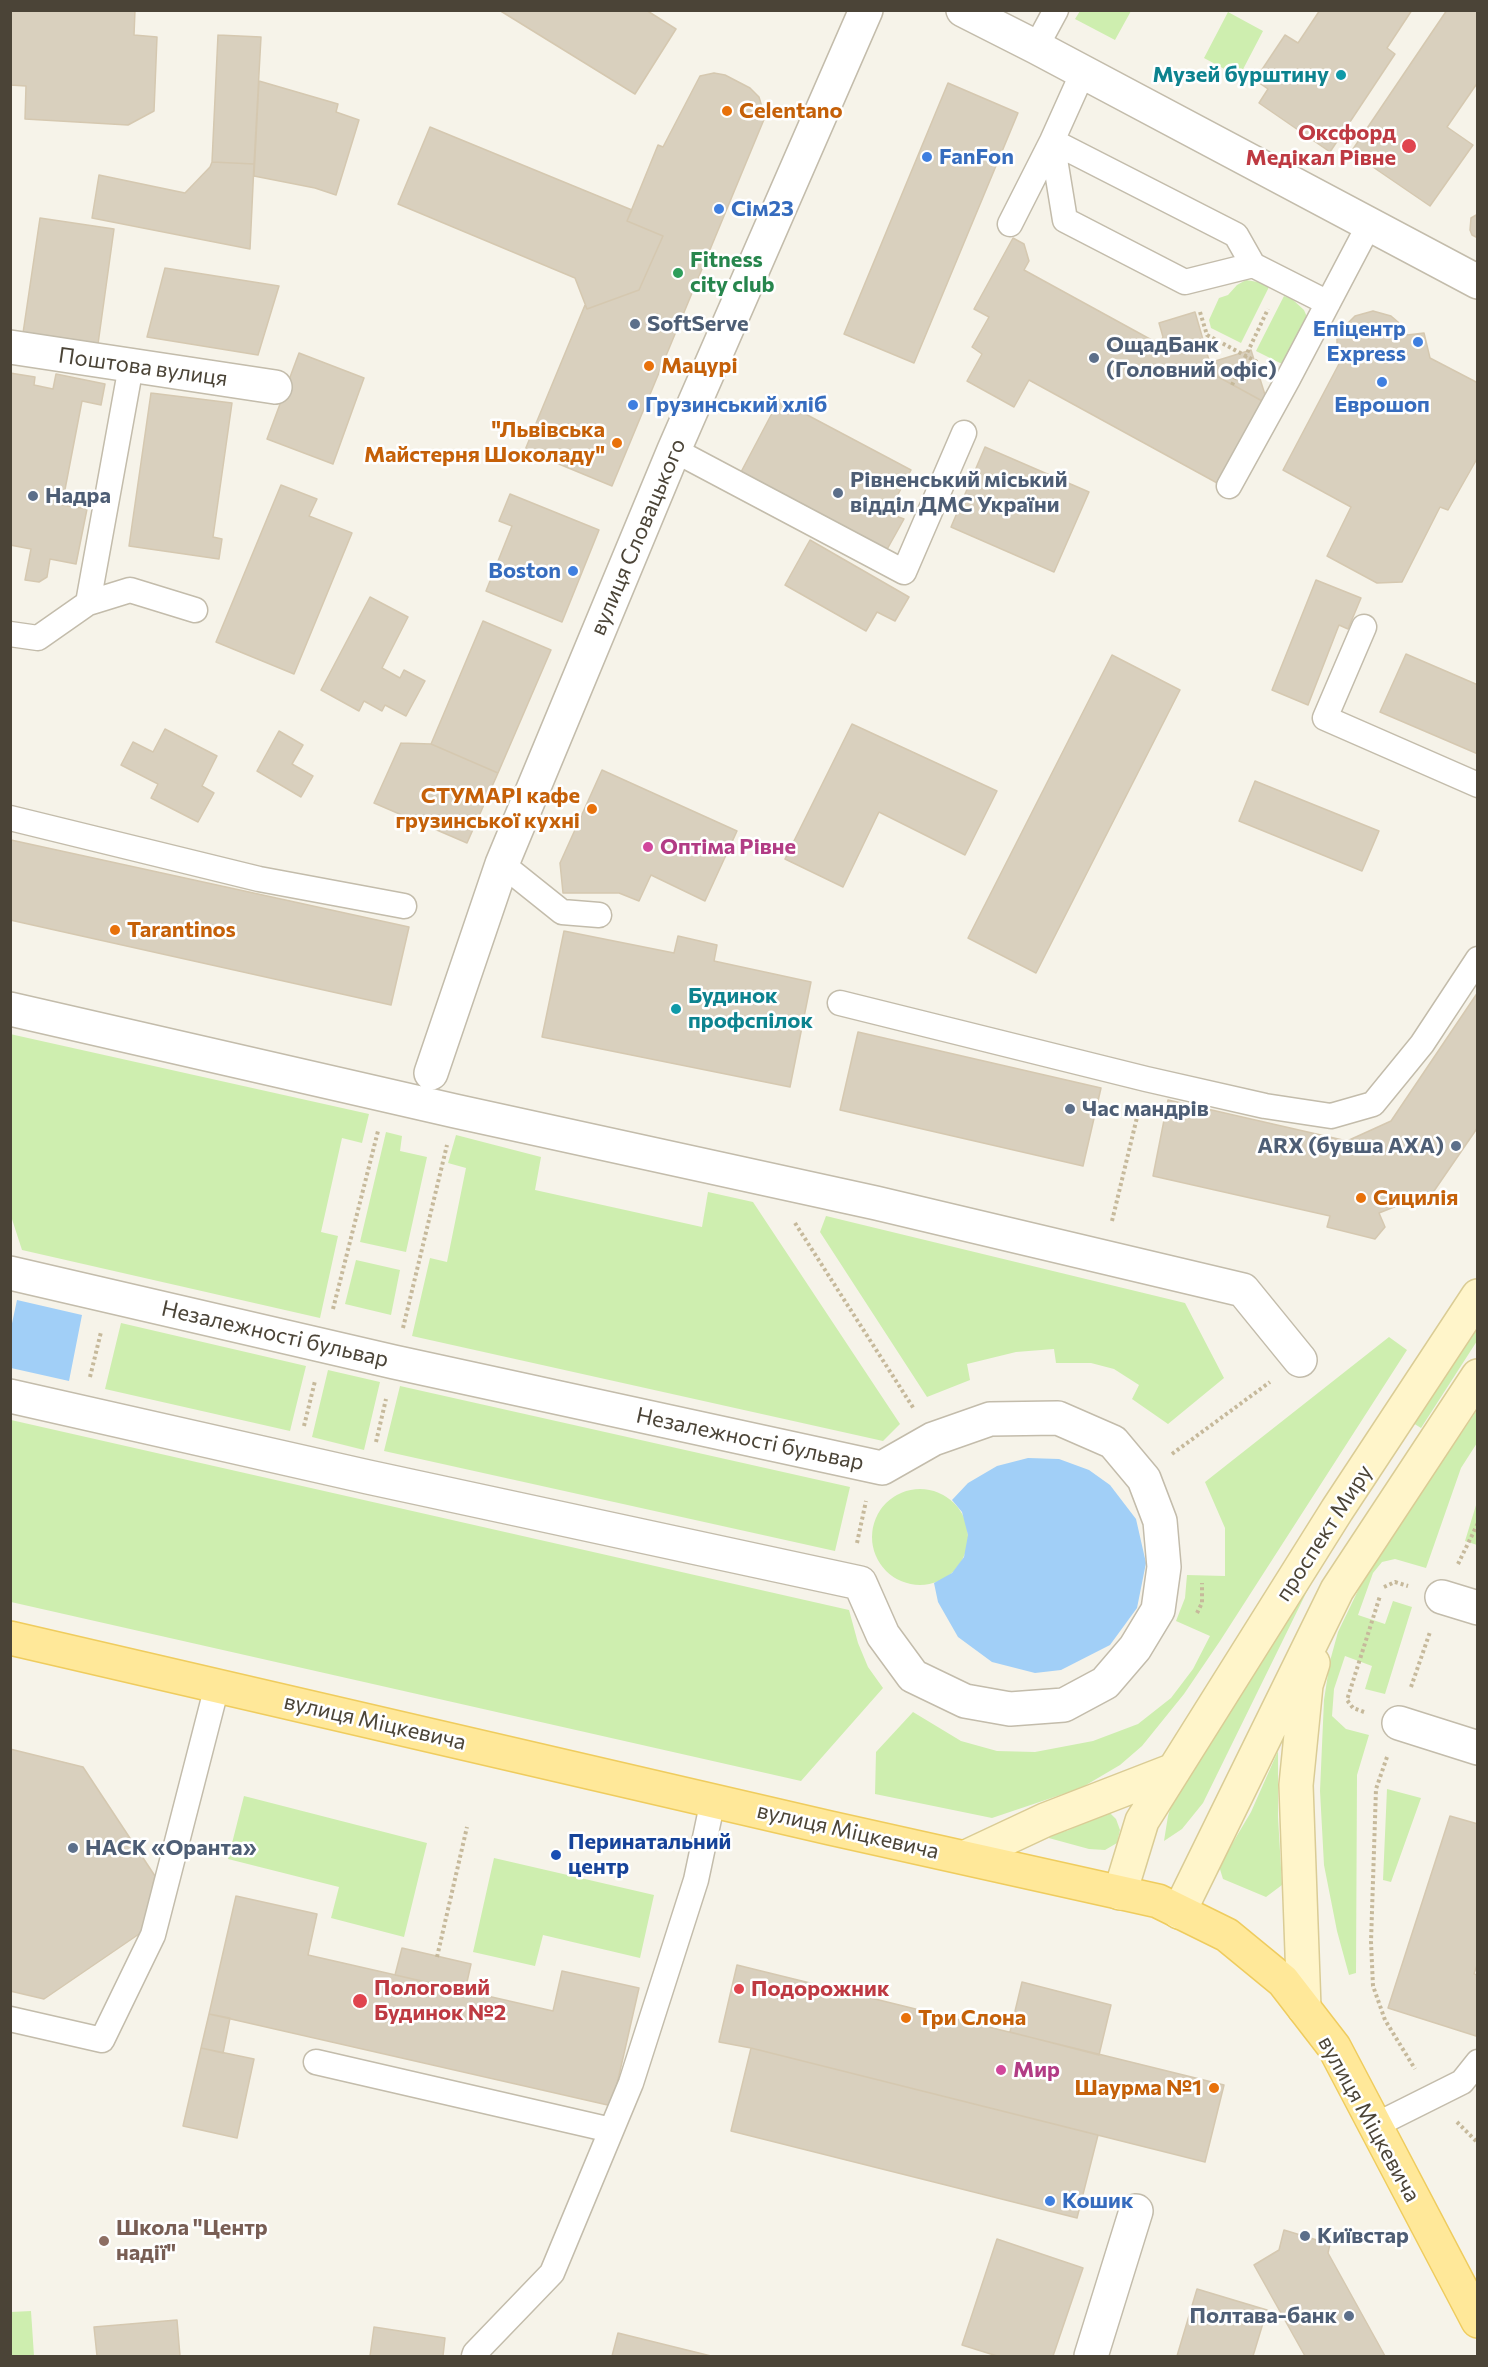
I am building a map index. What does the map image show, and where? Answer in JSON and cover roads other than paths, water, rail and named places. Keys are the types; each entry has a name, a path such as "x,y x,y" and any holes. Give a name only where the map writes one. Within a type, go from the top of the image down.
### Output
{"main road":[{"name":"вулиця Міцкевича","path":"10,1638 830,1828 1158,1901 1227,1935 1283,1981 1334,2047 1478,2321"}],"street":[{"name":"вулиця Словацького","path":"431,1073 502,864 674,450 866,10"},
{"path":"963,10 1478,282"},
{"name":"Поштова вулиця","path":"10,347 275,387"},
{"path":"10,1009 1104,1256 1243,1290 1300,1360"},
{"name":"Незалежності бульвар","path":"10,1273 394,1362 882,1468 933,1439 990,1419 1058,1418 1113,1442 1144,1479 1160,1521 1164,1567 1158,1610 1135,1648 1104,1683 1064,1705 1010,1709 965,1701 913,1676 883,1635 860,1583 368,1478 10,1396"},
{"name":"проспект Миру","path":"1120,1893 1142,1821 1338,1510 1478,1296"},
{"name":"проспект Миру","path":"1179,1912 1337,1590 1478,1376"},
{"name":"проспект Миру","path":"1304,2008 1296,1785 1306,1685 1337,1590"},
{"path":"1442,1596 1478,1608"},
{"path":"1386,1718 1478,1748"},
{"path":"966,1857 1045,1820 1174,1770"},
{"path":"1091,2356 1136,2211"}],"lane":[{"path":"1036,47 1056,10"},
{"path":"1010,224 1052,141 1083,72"},
{"path":"1052,141 1236,235 1253,265 1328,303"},
{"path":"1052,141 1065,220 1185,282 1253,265"},
{"path":"1229,486 1370,223"},
{"path":"88,603 131,366"},
{"path":"674,450 904,572 964,433"},
{"path":"10,634 38,638 88,603 130,590 195,610"},
{"path":"1364,627 1325,718 1478,785"},
{"path":"10,818 260,879 404,906"},
{"path":"502,864 561,912 599,915"},
{"path":"840,1003 1146,1079 1265,1106 1331,1116 1373,1104 1422,1044 1478,959"},
{"path":"10,2019 102,2040 153,1935 217,1686"},
{"path":"474,2356 552,2273 631,2083 696,1880 713,1800"},
{"path":"316,2062 611,2130"},
{"path":"1374,2126 1462,2082 1478,2062"}],"water":[{"path":"17,1300 82,1315 69,1381 11,1368 11,1328"},
{"path":"1028,1458 1059,1459 1089,1470 1110,1485 1136,1519 1146,1563 1137,1608 1110,1645 1061,1670 1035,1673 992,1662 958,1637 938,1602 934,1583 952,1573 964,1557 968,1535 962,1512 952,1500 968,1483 997,1466"}],"place":[{"name":"Музей бурштину","path":"1341,75"},
{"name":"Celentano","path":"727,111"},
{"name":"Оксфорд Медікал Рівне","path":"1409,146"},
{"name":"FanFon","path":"927,157"},
{"name":"Сім23","path":"719,209"},
{"name":"Fitness city club","path":"678,273"},
{"name":"SoftServe","path":"635,324"},
{"name":"Епіцентр Express","path":"1418,342"},
{"name":"ОщадБанк (Головний офіс)","path":"1094,358"},
{"name":"Мацурі","path":"649,366"},
{"name":"Еврошоп","path":"1382,382"},
{"name":"Грузинський хліб","path":"633,405"},
{"name":"\"Львівська Майстерня Шоколаду\"","path":"617,443"},
{"name":"Рівненський міський відділ ДМС України","path":"838,493"},
{"name":"Надра","path":"33,496"},
{"name":"Boston","path":"573,571"},
{"name":"СТУМАРІ кафе грузинської кухні","path":"592,809"},
{"name":"Оптіма Рівне","path":"648,847"},
{"name":"Tarantinos","path":"115,930"},
{"name":"Будинок профспілок","path":"676,1009"},
{"name":"Час мандрів","path":"1070,1109"},
{"name":"ARX (бувша AXA)","path":"1456,1146"},
{"name":"Сицилія","path":"1361,1198"},
{"name":"НАСК «Оранта»","path":"73,1848"},
{"name":"Перинатальний центр","path":"556,1855"},
{"name":"Подорожник","path":"739,1989"},
{"name":"Пологовий Будинок №2","path":"360,2001"},
{"name":"Три Слона","path":"906,2018"},
{"name":"Мир","path":"1001,2070"},
{"name":"Шаурма №1","path":"1214,2088"},
{"name":"Кошик","path":"1050,2201"},
{"name":"Київстар","path":"1305,2236"},
{"name":"Школа \"Центр надії\"","path":"104,2241"},
{"name":"Полтава-банк","path":"1349,2316"}]}
